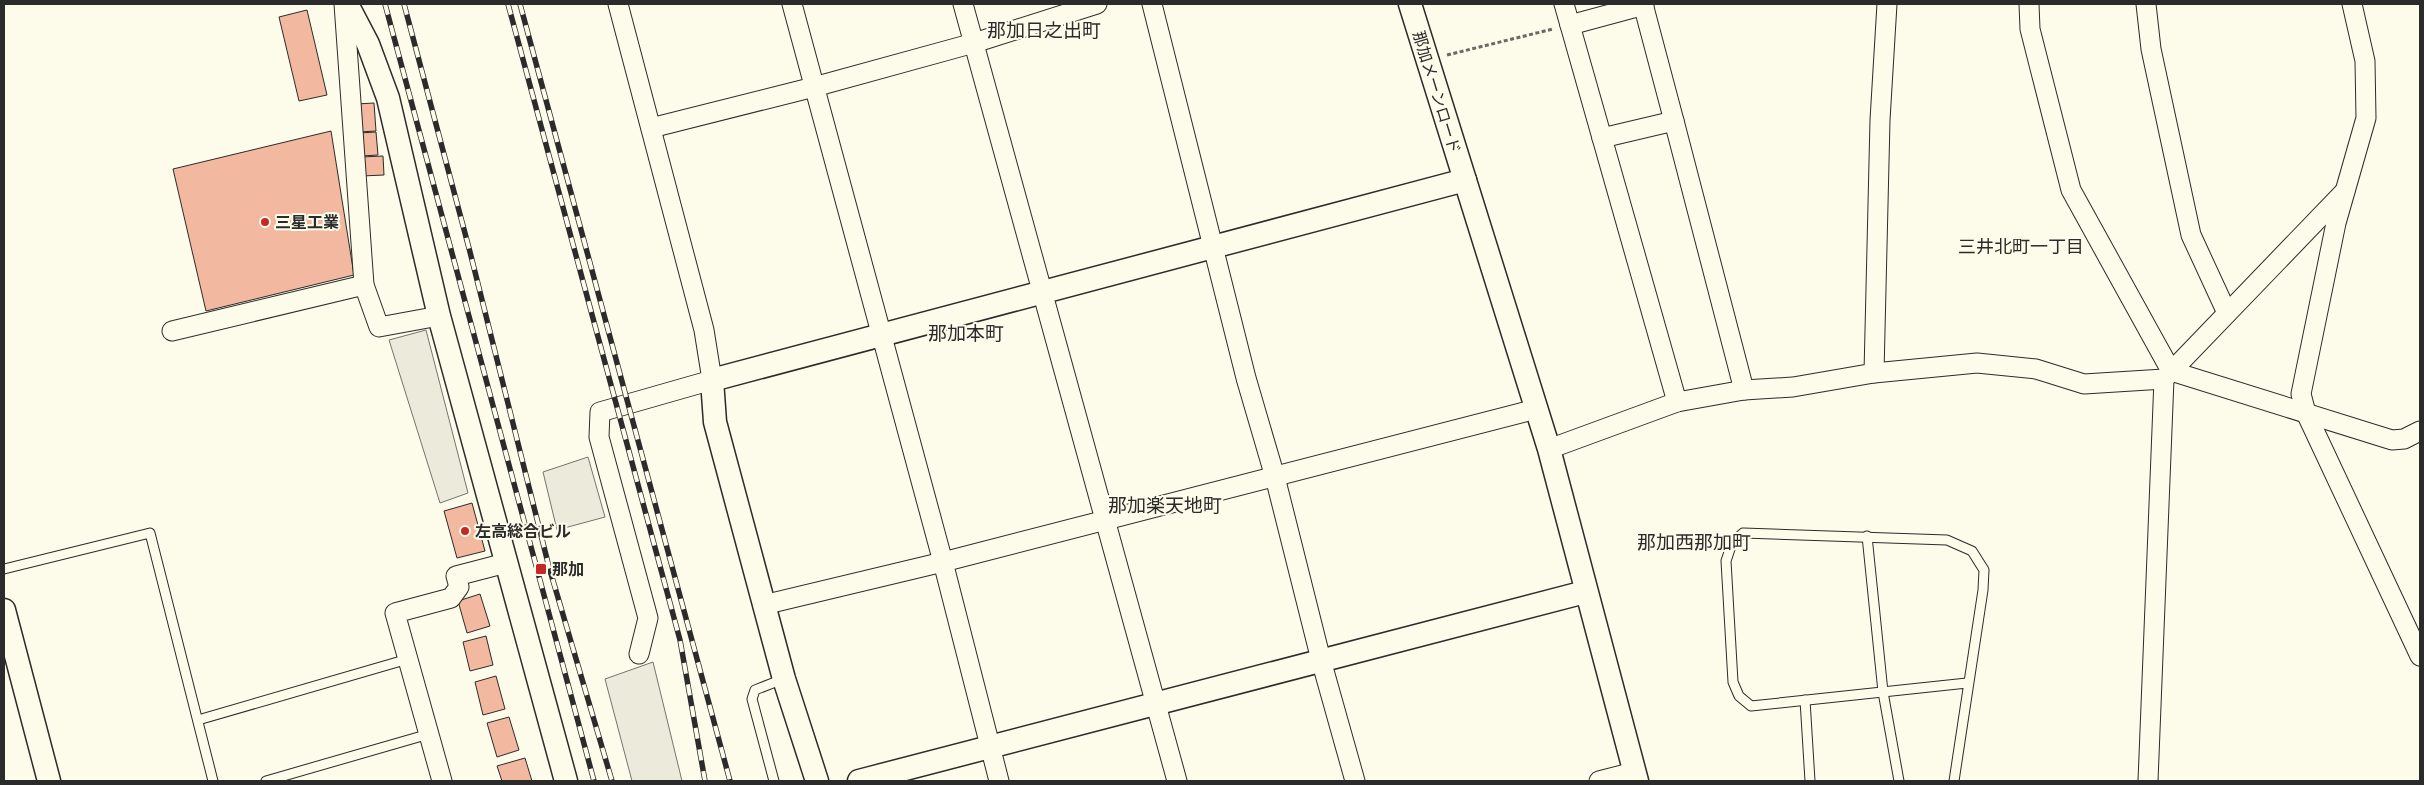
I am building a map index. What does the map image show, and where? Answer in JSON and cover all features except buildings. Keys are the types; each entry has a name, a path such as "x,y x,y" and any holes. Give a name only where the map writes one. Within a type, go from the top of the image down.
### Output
{"street":[{"path":"346,4 364,285 378,327 439,316"},
{"path":"346,4 368,44 388,98 439,316 566,781"},
{"path":"618,4 704,330 712,380 715,422 784,679 817,781"},
{"path":"792,4 943,562 999,781"},
{"path":"963,4 1177,781"},
{"path":"650,128 814,87 974,43 1097,4"},
{"path":"1152,4 1246,378 1275,476 1321,660 1355,781"},
{"name":"那加メーンロード","path":"1410,4 1549,449 1585,592 1635,776"},
{"path":"1564,4 1677,402"},
{"path":"1570,25 1644,4 1744,390"},
{"path":"1874,373 1880,120 1887,4"},
{"path":"2029,4 2030,29 2071,190 2168,375 2148,780"},
{"path":"2146,4 2151,49 2191,236 2227,313"},
{"path":"2352,4 2365,61 2366,118 2348,188 2336,223 2301,394 2306,413 2420,656"},
{"path":"1602,138 1674,121"},
{"path":"639,654 648,618 599,437 600,412 712,380 1465,180"},
{"path":"2168,375 2348,188"},
{"path":"172,330 364,285"},
{"path":"1549,449 1677,402 1744,390 1793,387 1874,373 1977,363 2036,369 2084,384 2168,375 2306,413 2392,440 2404,439 2420,431"},
{"path":"763,605 943,562 1536,409"},
{"path":"442,781 395,613 451,598 459,587 456,576 506,564"},
{"path":"859,781 1155,702 1585,592"},
{"path":"4,610 49,781"},
{"path":"1599,781 1635,776"}],"lane":[{"path":"4,569 150,534 213,781"},
{"path":"1954,781 1984,570 1972,551 1947,540 1867,536 1744,534 1732,543 1726,562 1733,682 1740,696 1751,706 1967,683"},
{"path":"1867,536 1883,692 1899,781"},
{"path":"198,720 408,659"},
{"path":"774,781 752,699 755,690 784,679"},
{"path":"1805,700 1810,781"},
{"path":"266,781 429,734"}],"path":[{"path":"1427,60 1570,25"}],"shaded area":[{"path":"426,330 468,493 440,503 389,340"},
{"path":"588,457 605,517 557,530 543,472"},
{"path":"653,662 682,781 632,781 605,679"}],"railway":[{"path":"385,4 594,781"},
{"path":"404,4 470,252 549,567 612,781"},
{"path":"508,4 680,640 705,781"},
{"path":"520,4 730,781"}],"place":[{"name":"三星工業","path":"265,222"},
{"name":"左高総合ビル","path":"465,531"},
{"name":"那加","path":"541,569"}],"district":[{"name":"那加日之出町","path":"1044,30"},
{"name":"三井北町一丁目","path":"2021,247"},
{"name":"那加本町","path":"966,333"},
{"name":"那加楽天地町","path":"1165,505"},
{"name":"那加西那加町","path":"1694,542"}]}
